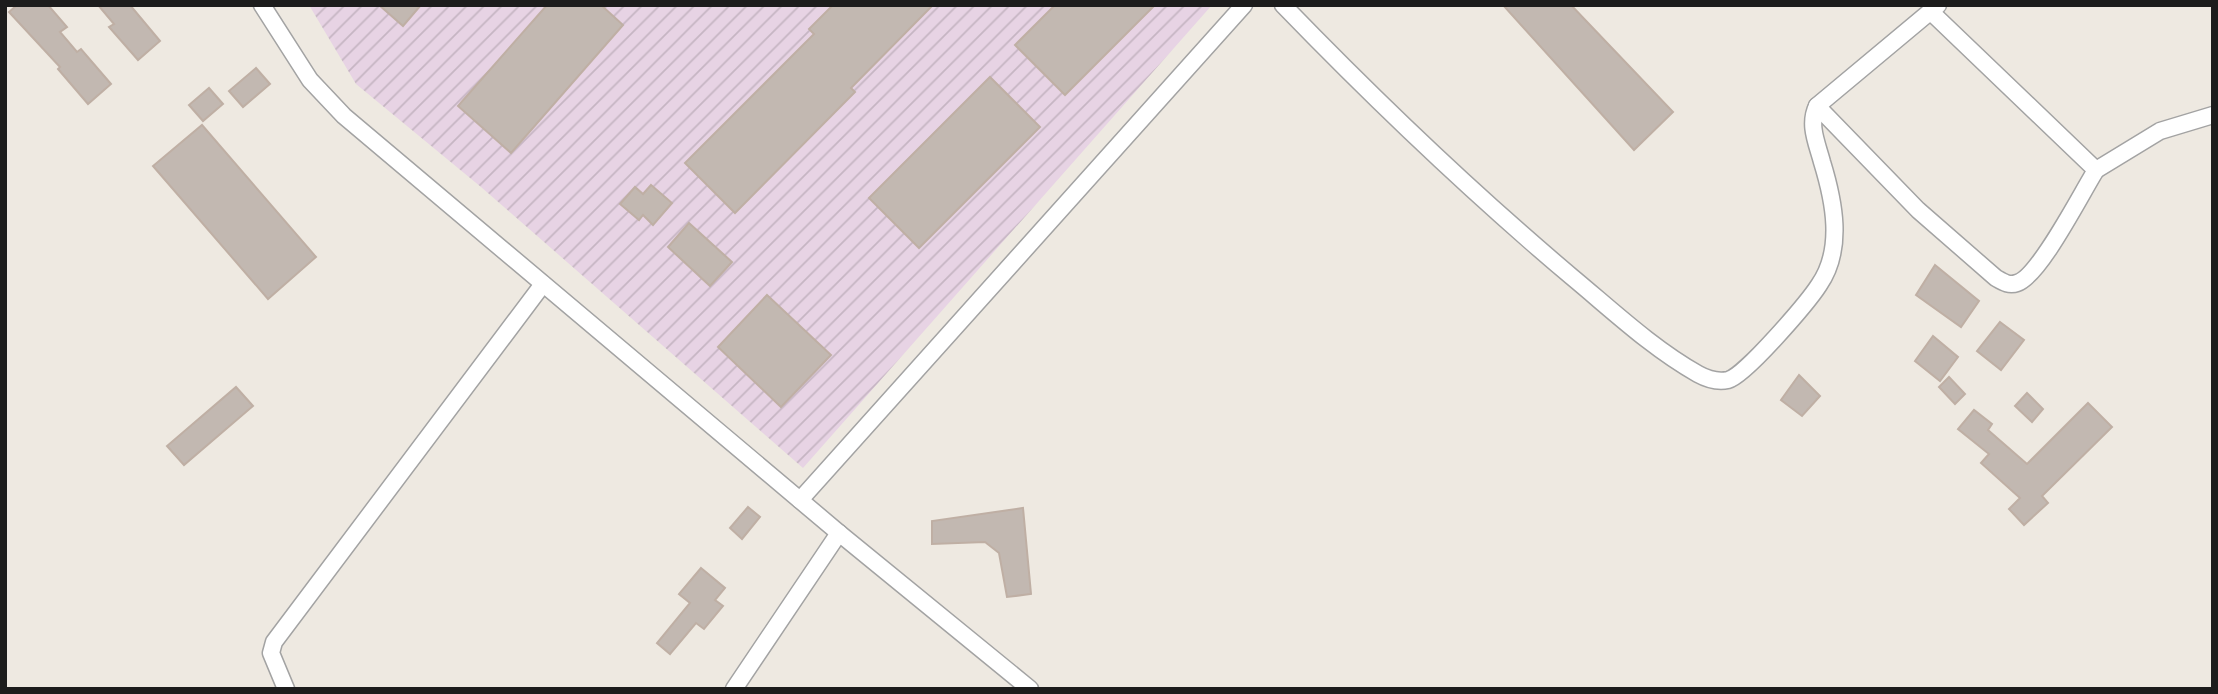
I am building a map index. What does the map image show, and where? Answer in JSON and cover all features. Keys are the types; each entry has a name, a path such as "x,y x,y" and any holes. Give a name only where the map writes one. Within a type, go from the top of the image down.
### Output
{"street":[{"path":"262,5 310,79 344,116 839,533 1030,689"},
{"path":"800,500 1244,5"},
{"path":"1283,5 1344,67 1524,236 1646,338 1700,375 1712,380 1730,380 1751,364 1820,284 1830,262 1836,232 1823,163 1814,137 1812,116 1816,106 1934,8 2096,170"},
{"path":"1816,106 1918,210 1996,278 2007,284 2020,283 2034,269 2096,170 2160,131 2213,115"},
{"path":"286,689 271,653 274,642 543,284"},
{"path":"734,689 839,533"}],"shaded area":[{"path":"309,5 1212,5 803,468 481,187 356,84"}],"building":[{"path":"17,5 48,5 67,27 60,32 77,52 81,49 111,84 88,104 58,69 60,67 9,12"},
{"path":"98,5 130,5 160,41 138,60 109,27 114,24"},
{"path":"379,5 421,5 403,26"},
{"path":"547,5 601,5 623,25 511,153 458,106"},
{"path":"833,5 933,5 851,88 855,92 735,213 685,163 814,34 809,29"},
{"path":"1055,5 1155,5 1065,95 1015,45"},
{"path":"1503,5 1571,5 1673,112 1634,150"},
{"path":"256,68 270,84 243,107 229,91"},
{"path":"990,77 1040,127 919,248 869,198"},
{"path":"209,88 223,104 203,121 189,105"},
{"path":"202,125 316,257 268,299 153,166"},
{"path":"651,185 672,203 653,225 643,215 639,220 620,204 635,187 643,194"},
{"path":"689,223 732,262 710,286 668,247"},
{"path":"1935,265 1979,301 1961,327 1916,295"},
{"path":"767,295 831,355 781,407 718,347"},
{"path":"2000,322 2024,340 2001,370 1977,351"},
{"path":"1933,336 1958,357 1940,381 1915,361"},
{"path":"1799,375 1820,396 1802,416 1781,400"},
{"path":"1949,377 1965,394 1955,404 1939,387"},
{"path":"236,387 253,406 184,465 167,446"},
{"path":"2027,393 2043,409 2032,422 2015,406"},
{"path":"2088,403 2112,427 2042,496 2048,503 2024,525 2009,509 2020,498 1981,463 1989,454 1958,429 1974,410 1992,424 1988,430 2027,464"},
{"path":"748,507 760,517 742,539 730,528"},
{"path":"1023,508 1031,594 1007,597 999,553 985,542 932,544 932,521"},
{"path":"701,568 725,588 715,600 723,606 704,629 696,623 670,654 657,643 690,603 679,594"}]}
